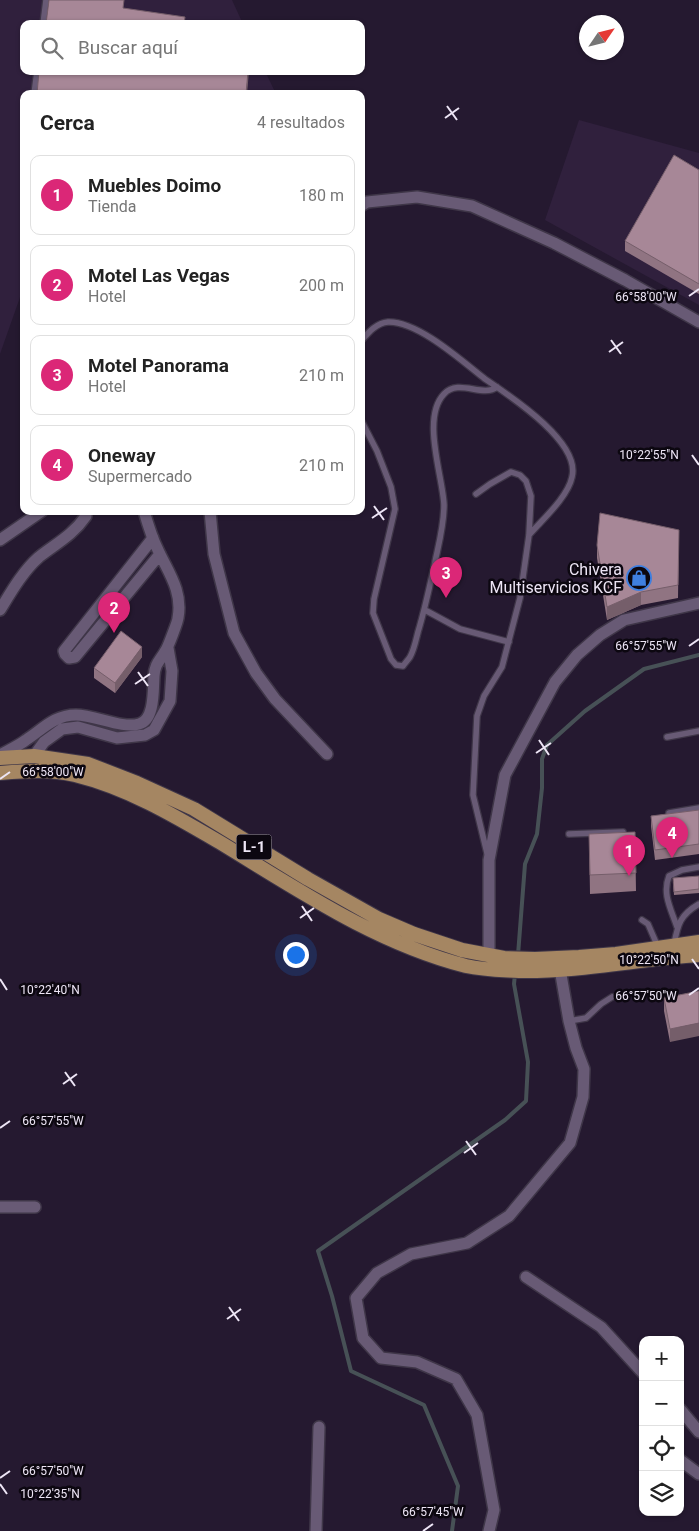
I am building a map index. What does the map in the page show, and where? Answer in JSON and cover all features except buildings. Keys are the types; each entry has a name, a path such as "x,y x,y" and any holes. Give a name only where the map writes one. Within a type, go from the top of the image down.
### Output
{"main road":[{"name":"L-1","path":"0,757 34,756 88,764 137,783 194,809 308,880 379,919 414,934 462,950 489,956 503,964"},
{"name":"L-1","path":"0,773 40,770 73,774 135,795 195,828 348,920 415,949 466,966 536,965 560,969 674,951 699,942"},
{"name":"L-1","path":"536,965 578,957 658,947 699,955"}],"street":[{"path":"365,203 417,196 472,206 562,247 699,322"},
{"path":"0,540 36,515"},
{"path":"0,610 13,588 38,558 78,529 86,515"},
{"path":"34,756 44,742 62,729 78,727 117,738 145,734 154,730 170,701 172,671 168,648 178,618 178,596 173,576 160,554 145,515"},
{"path":"210,515 214,554 234,633 256,673 275,699 327,754"},
{"path":"153,538 64,650 69,658 74,657 160,554"},
{"path":"489,956 489,860 505,775 556,682 577,655 600,635 624,620 699,603"},
{"path":"0,757 56,718 76,715 128,726 145,722 153,700 155,665 168,648"},
{"path":"489,1531 494,1510 478,1415 456,1379 417,1362 381,1358 363,1338 356,1298 376,1273 411,1254 467,1243 509,1216 570,1143 584,1097 584,1070 569,1021 560,969"},
{"path":"0,1207 35,1207"},
{"path":"526,1277 601,1327 639,1369"},
{"path":"684,1414 699,1432"},
{"path":"316,1531 319,1427"},
{"path":"684,1463 699,1474"}],"lane":[{"path":"43,20 46,0"},
{"path":"34,90 36,75"},
{"path":"365,337 373,328 386,322 400,323 439,343 516,400 545,424 560,442 572,463 572,477 565,493 529,535"},
{"path":"365,427 378,451 388,478 395,509 374,599 373,612 391,659 396,665 403,666 410,657 425,610 443,528 444,503 435,446 434,422 438,404 443,394 453,388 472,388 488,391 497,387"},
{"path":"476,494 511,472 520,475 526,482 531,496 529,535 520,598 502,667 484,696 477,716 473,795 489,860"},
{"path":"425,610 460,629 509,642"},
{"path":"668,737 699,732"},
{"path":"669,813 699,808"},
{"path":"568,834 623,832"},
{"path":"677,927 666,897 666,885 669,876 682,870 699,867"},
{"path":"674,951 677,927 686,911 699,904"},
{"path":"642,920 648,924 658,947"},
{"path":"569,1021 586,1018 612,997"}],"shaded area":[{"path":"0,0 232,0 241,20 20,20 20,75 267,75 274,90 20,90 20,297 0,354"},
{"path":"579,120 699,153 699,305 545,220"}],"waterway":[{"path":"518,955 525,864 537,834 542,788 542,759 547,745 585,711 644,669 699,655"},
{"path":"452,1531 458,1486 424,1405 351,1371 332,1296 318,1251 505,1120 526,1101 528,1062 514,984 515,974"}],"place":[{"name":"Chivera Multiservicios KCF","path":"639,578"},
{"name":"Motel Panorama","path":"446,598"},
{"name":"Motel Las Vegas","path":"114,633"},
{"name":"Oneway","path":"672,858"},
{"name":"Muebles Doimo","path":"629,876"}]}
